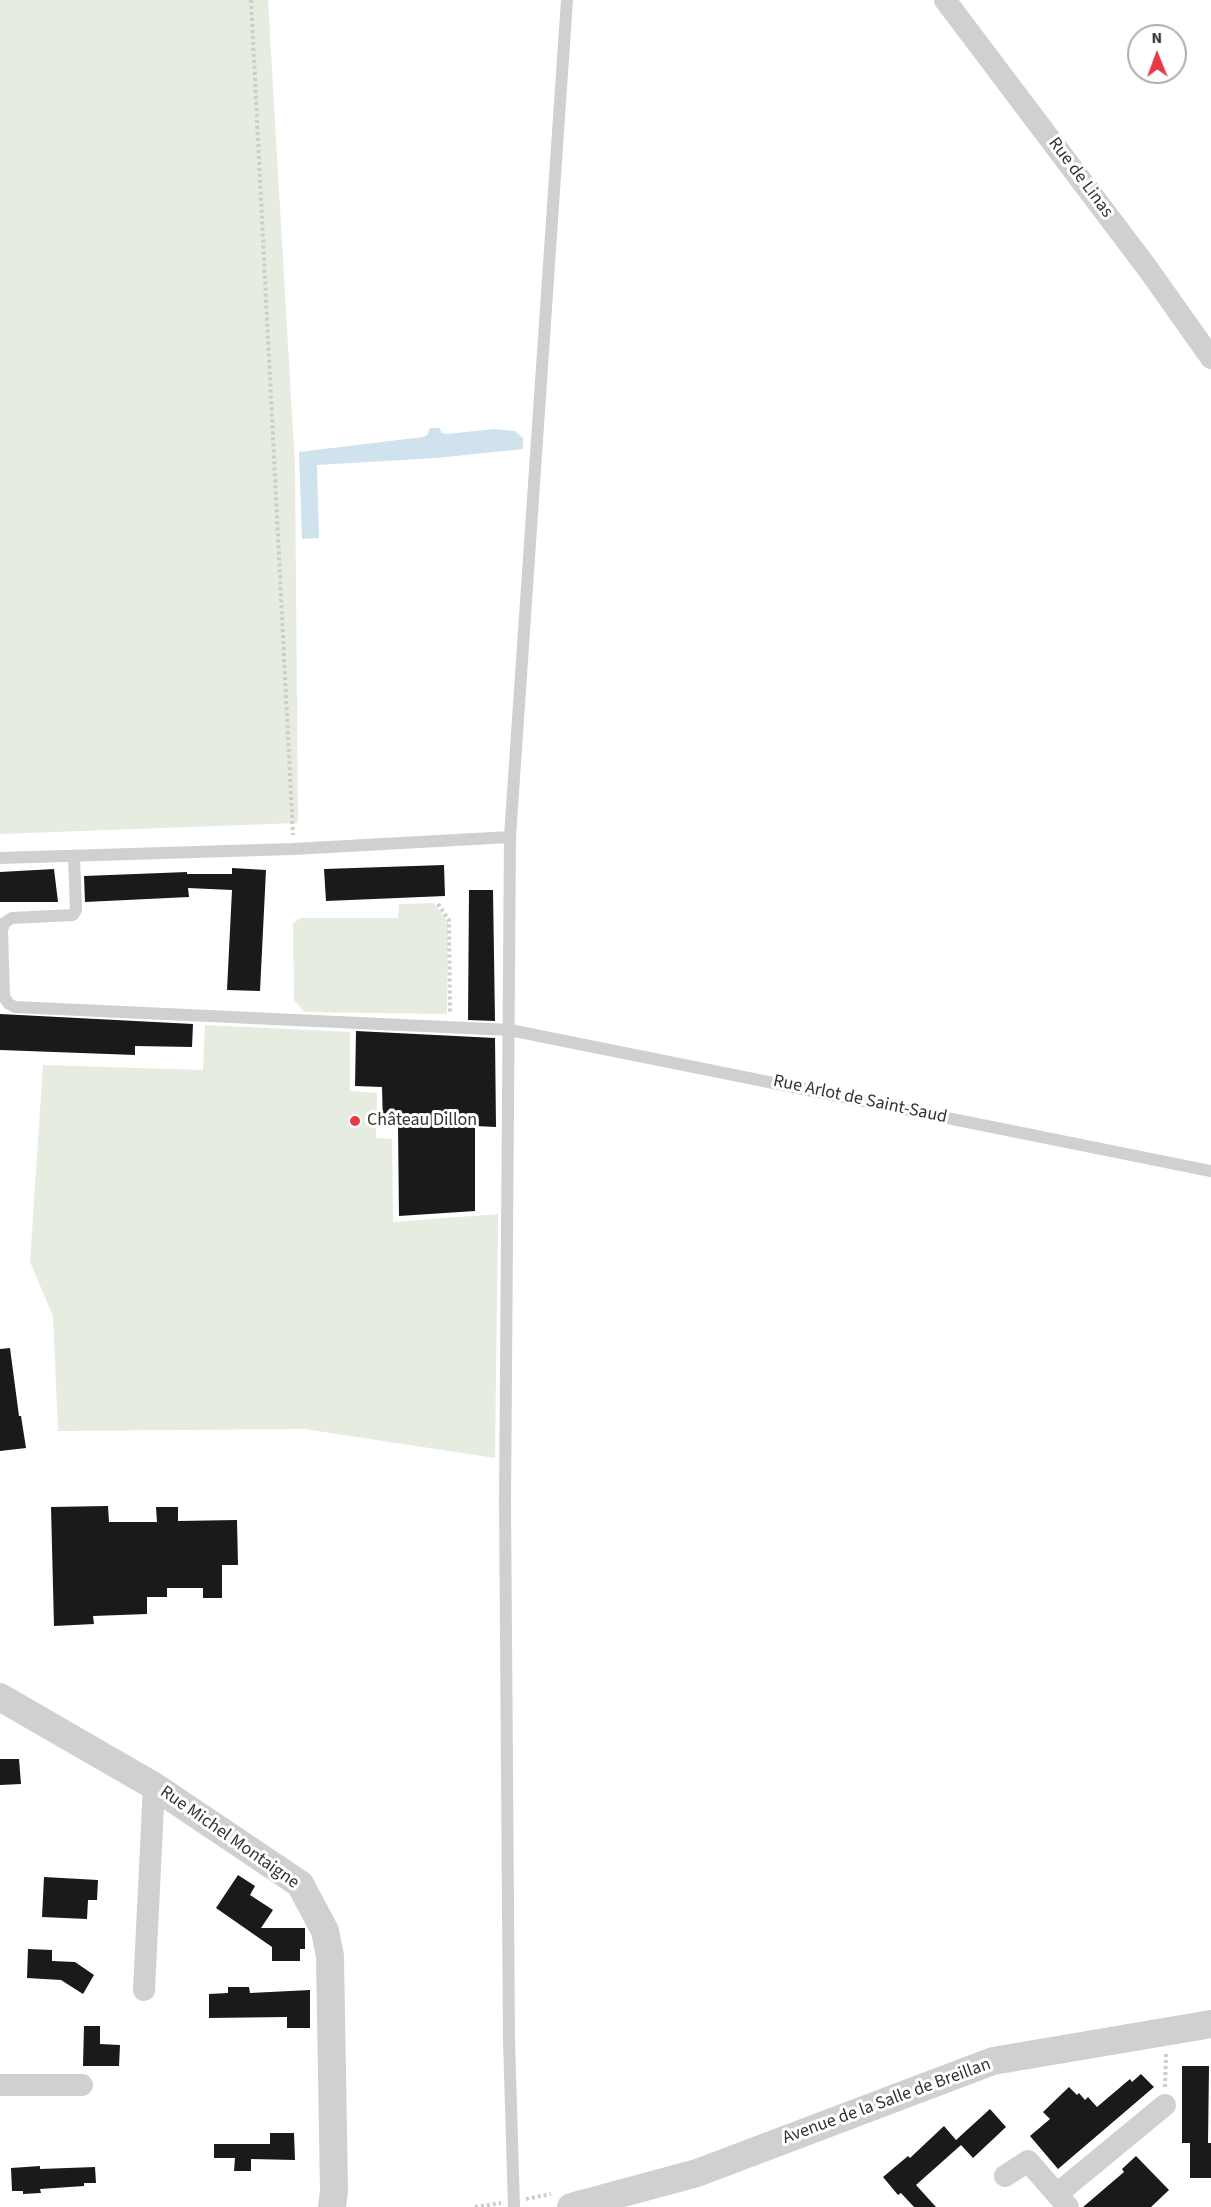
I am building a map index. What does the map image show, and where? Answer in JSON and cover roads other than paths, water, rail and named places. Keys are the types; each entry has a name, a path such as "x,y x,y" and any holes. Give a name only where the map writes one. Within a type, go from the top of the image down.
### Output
{"street":[{"name":"Rue de Linas","path":"945,0 1128,242 1211,358"},
{"name":"Rue Michel Montaigne","path":"0,1696 154,1786 300,1884 325,1931 330,1956 332,2207"},
{"path":"144,1990 154,1786"},
{"name":"Avenue de la Salle de Breillan","path":"571,2207 697,2173 993,2061 1211,2024"},
{"path":"0,2085 82,2085"},
{"path":"1005,2176 1028,2161 1063,2200 1165,2105"}],"lane":[{"path":"514,2207 509,2040 505,1732 510,837 567,0"},
{"path":"0,858 293,849 510,837"},
{"name":"Rue Arlot de Saint-Saud","path":"74,856 76,910 73,915 12,918 4,922 2,931 4,997 9,1004 15,1007 510,1030 1211,1171"}],"water":[{"path":"430,428 439,428 442,433 447,434 494,429 515,431 523,438 523,449 436,458 317,465 319,538 302,539 299,452 423,437 427,435"}],"place":[{"name":"Château Dillon","path":"355,1121"}]}
